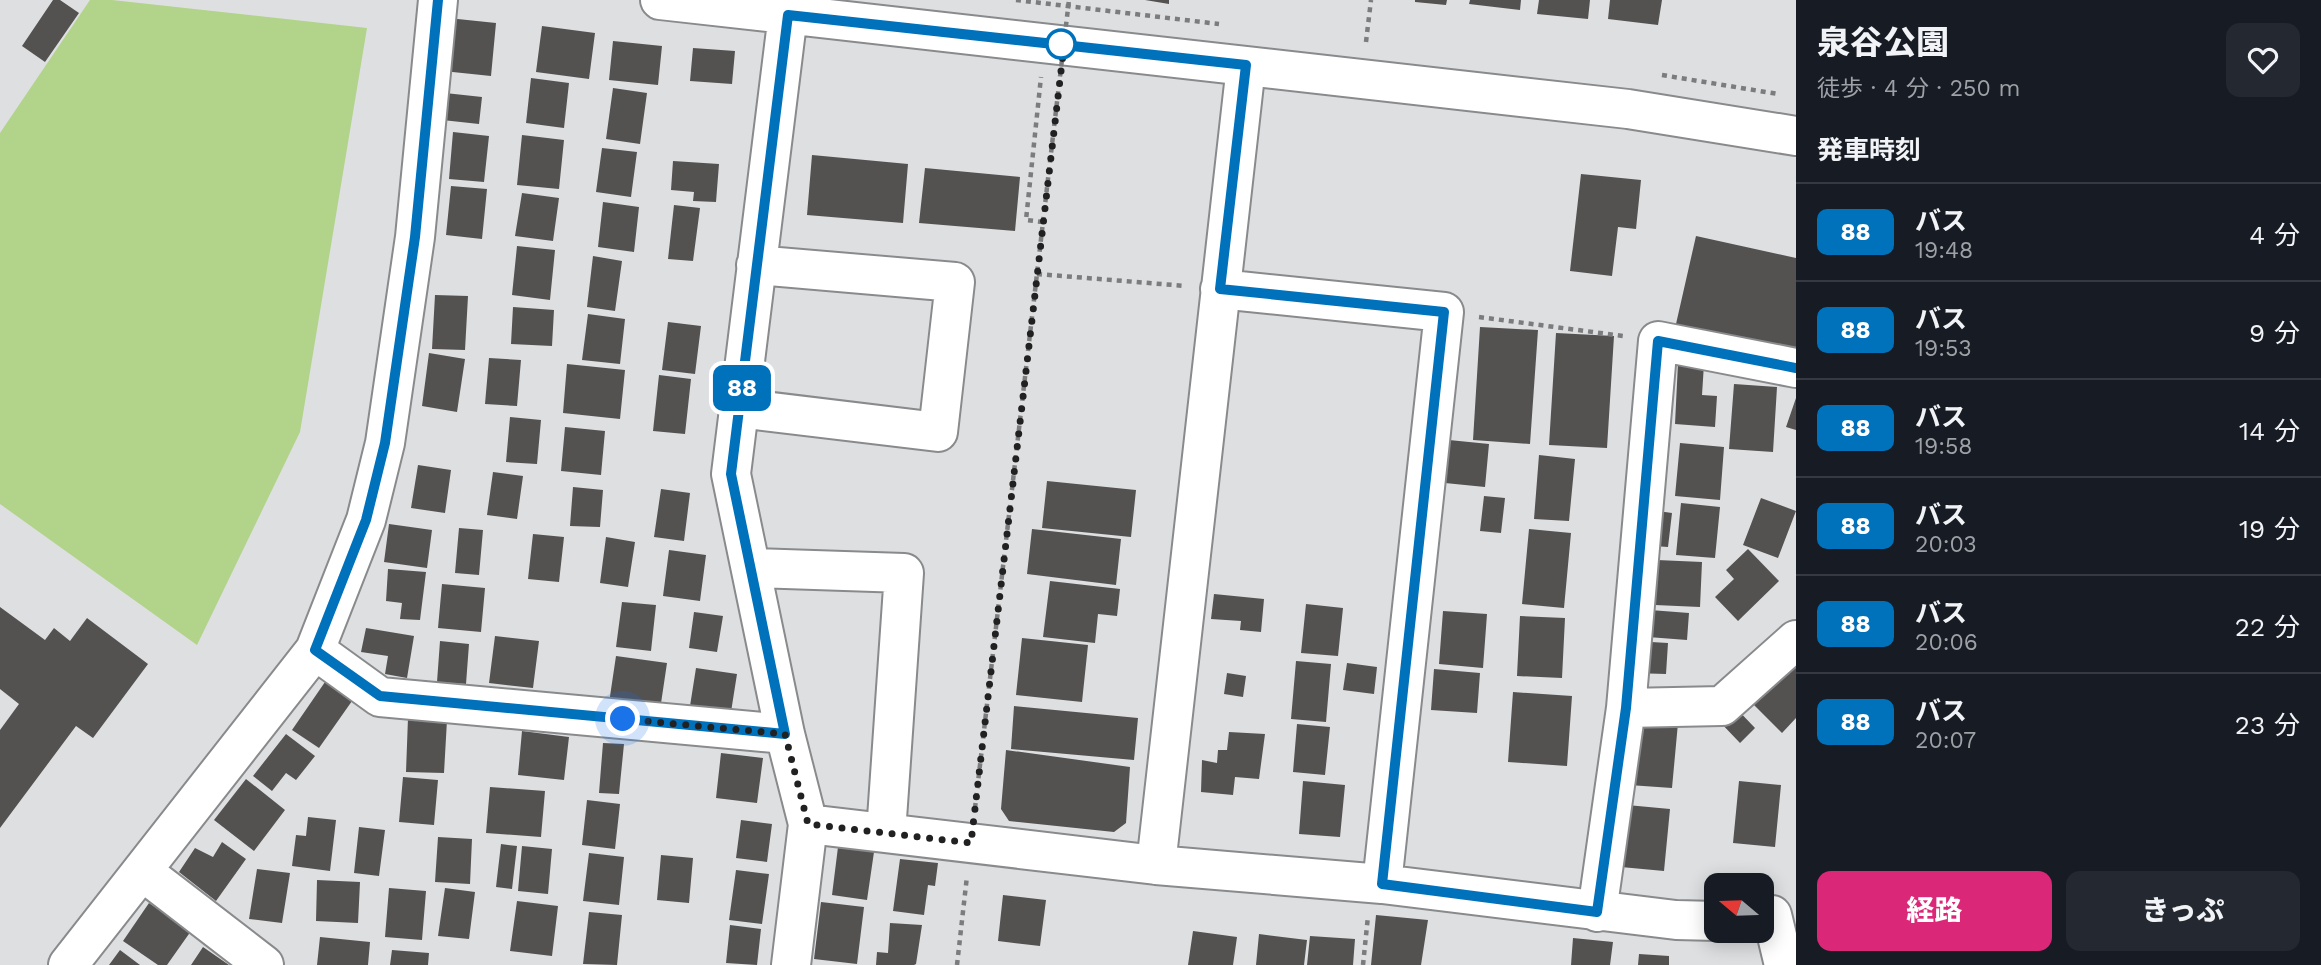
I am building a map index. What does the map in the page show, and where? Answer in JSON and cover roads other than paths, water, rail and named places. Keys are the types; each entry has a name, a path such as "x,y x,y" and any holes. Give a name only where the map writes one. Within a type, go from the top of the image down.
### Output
{"street":[{"path":"68,965 315,650 366,520 385,443 415,237 438,0"},
{"path":"660,0 1628,109 1796,136"},
{"path":"788,15 731,474 785,734 808,824 790,965"},
{"path":"1156,865 1246,65"},
{"path":"739,408 938,432 955,282 757,265"},
{"path":"1220,289 1444,312 1377,884"},
{"path":"1597,912 1626,708 1658,341 1796,368"},
{"path":"751,568 904,573 886,834"},
{"path":"1626,708 1722,706 1796,640"},
{"path":"315,650 380,696 785,734"},
{"path":"808,824 1156,865 1377,884 1597,912 1704,921"},
{"path":"142,871 264,965"},
{"path":"1777,912 1784,965"}]}
